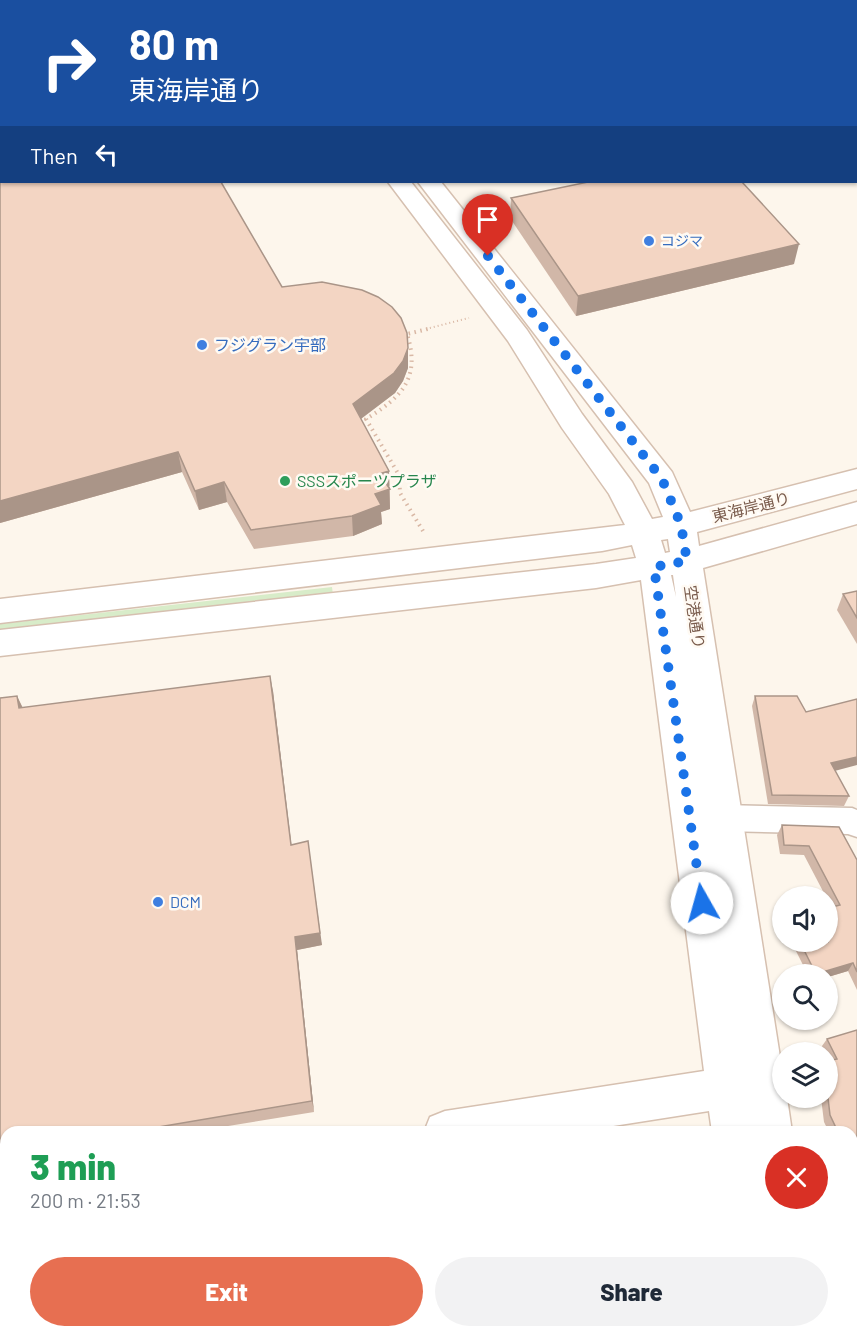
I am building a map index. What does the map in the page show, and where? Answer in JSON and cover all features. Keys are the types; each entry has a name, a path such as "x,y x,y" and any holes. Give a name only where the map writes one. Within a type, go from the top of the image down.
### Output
{"street":[{"name":"空港通り","path":"400,183 518,336 572,421 622,489 644,533 670,564 723,818 770,1126"},
{"name":"空港通り","path":"430,183 662,479 681,525 670,564 732,1126"},
{"name":"東海岸通り","path":"0,611 561,545 644,533 857,479"},
{"name":"東海岸通り","path":"0,644 596,576 670,564 857,513"},
{"path":"723,818 852,821 857,824"},
{"path":"483,1126 727,1088"}],"path":[{"path":"429,541 400,493 399,475 366,419 388,406 402,392 411,378 413,349 407,334 469,318"}],"green space":[{"path":"332,587 333,595 0,633 0,624"}],"building":[{"name":"フジグラン宇部","path":"0,183 222,183 282,287 322,282 362,290 392,307 401,318 407,333 408,348 403,361 394,373 353,404 389,471 379,474 390,489 375,494 381,505 352,516 251,530 224,482 195,491 178,452 0,501"},
{"name":"コジマ","path":"583,183 743,183 799,244 578,296 511,198"},
{"path":"857,591 857,618 843,594"},
{"name":"DCM","path":"270,676 291,845 308,841 320,933 295,937 312,1101 164,1126 0,1126 0,698 17,696 19,708"},
{"path":"755,696 797,696 806,712 857,699 857,757 831,763 849,796 772,795"},
{"path":"782,825 839,827 857,860 857,972 853,963 838,967 838,964 811,964 805,952 838,952 838,906 840,905 838,886 830,886 809,846 784,845"},
{"path":"857,1030 857,1126 835,1126 830,1115 829,1108 838,1108 838,1042 828,1042 827,1039"}],"place":[{"name":"コジマ","path":"649,241"},
{"name":"フジグラン宇部","path":"202,345"},
{"name":"SSSスポーツプラザ","path":"285,481"},
{"name":"DCM","path":"158,902"}],"route":[{"path":"488,256 662,479 681,525 687,561 654,567 662,609 702,903"}]}
